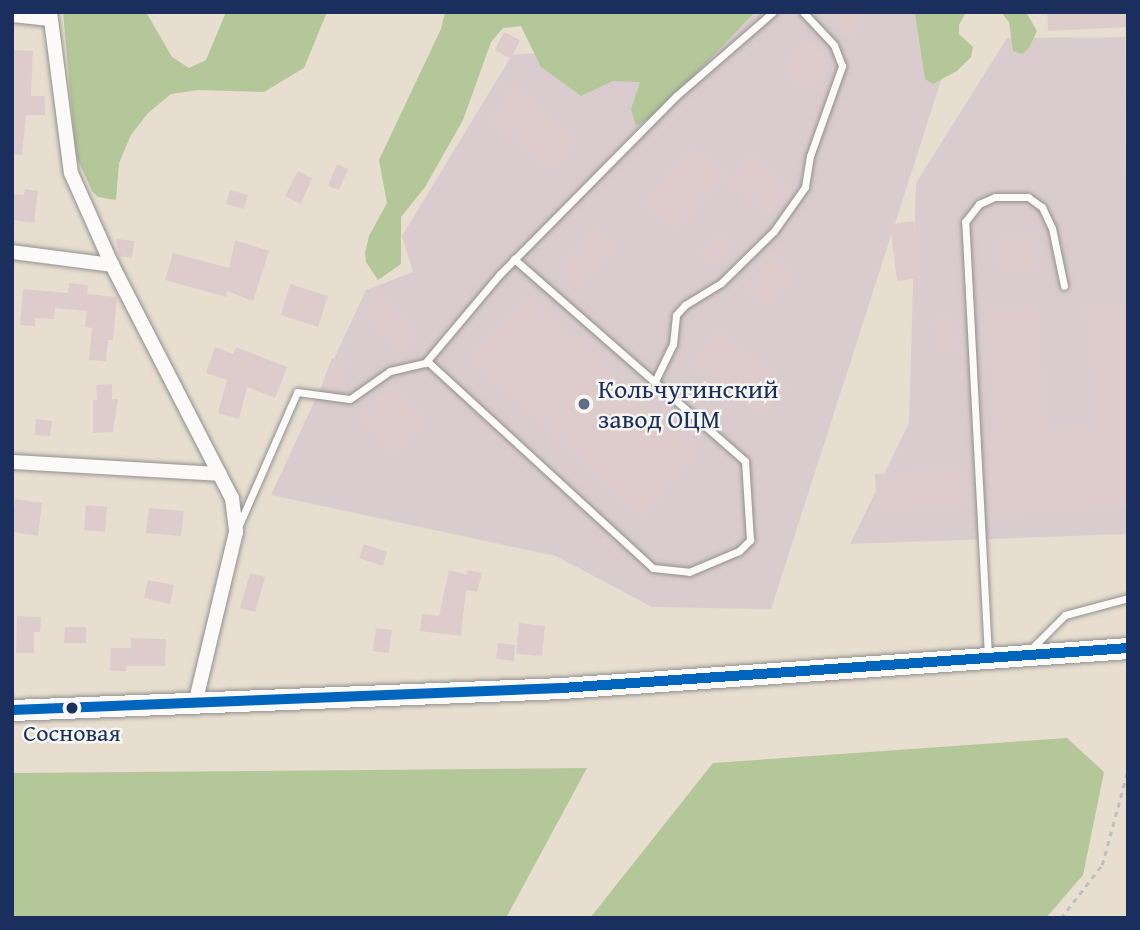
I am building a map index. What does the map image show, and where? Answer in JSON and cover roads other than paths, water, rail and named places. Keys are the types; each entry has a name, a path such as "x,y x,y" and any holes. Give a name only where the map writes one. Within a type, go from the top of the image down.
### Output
{"main road":[{"path":"12,710 562,688 1128,648"}],"street":[{"path":"12,15 50,16 71,173 112,265 232,498 236,533 195,704"},
{"path":"12,252 112,265"},
{"path":"12,463 220,474"}],"lane":[{"path":"236,533 297,392 351,399 390,371 427,361 514,259 676,96 773,12"},
{"path":"655,381 673,344 676,315 685,304 721,283 775,231 804,187 810,156 842,66 834,45 803,12"},
{"path":"988,657 965,222 979,204 995,197 1028,197 1041,207 1052,228 1064,286"},
{"path":"427,361 653,568 689,572 739,551 750,540 745,461 514,259"},
{"path":"1024,655 1065,615 1128,598"}],"place":[{"name":"Кольчугинский завод ОЦМ","path":"584,404"},
{"name":"Сосновая","path":"72,708"}]}
